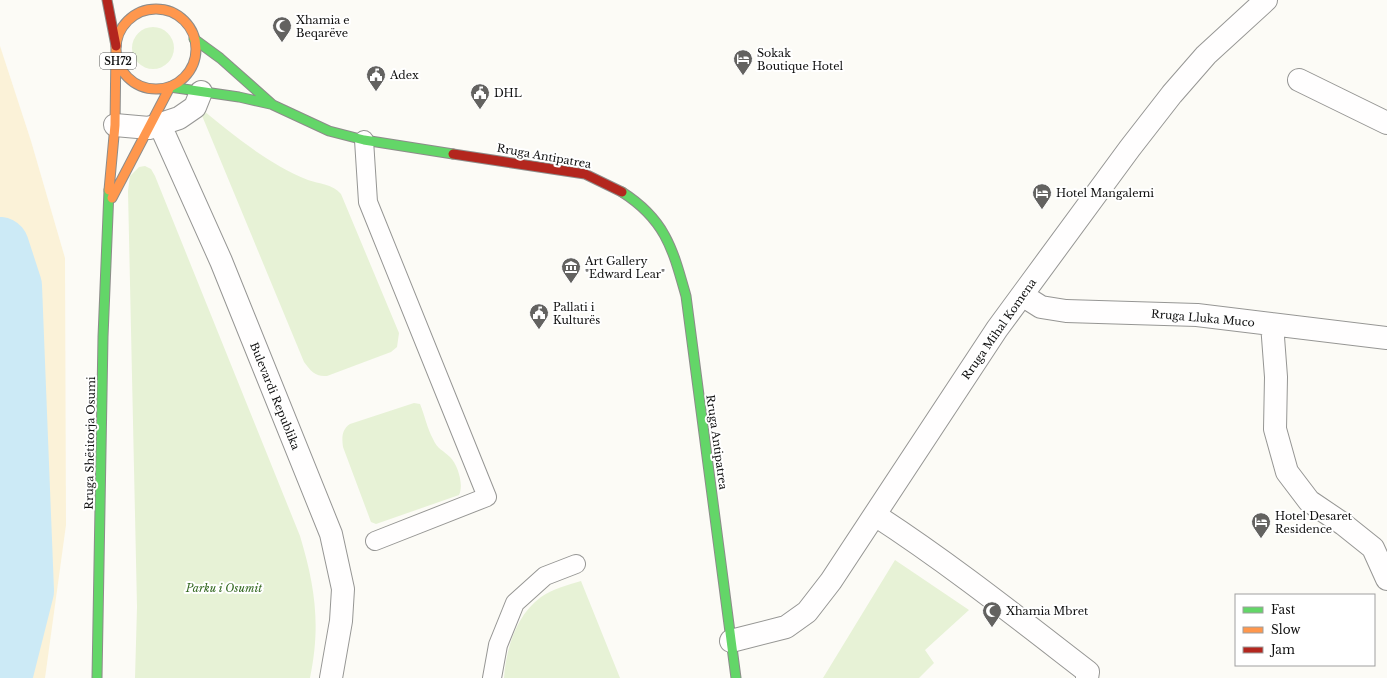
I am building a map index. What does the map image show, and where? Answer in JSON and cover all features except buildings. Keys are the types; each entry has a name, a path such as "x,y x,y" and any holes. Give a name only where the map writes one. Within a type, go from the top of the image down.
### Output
{"main road":[{"name":"Rruga Shëtitorja Osumi","path":"97,678 103,337 107,208 115,125 116,46 107,0"},
{"name":"SH72","path":"164,0 172,13"},
{"name":"SH72","path":"170,87 186,76 195,58 194,39 190,28 182,19 172,13 160,9 147,10 135,15 126,23 119,34 116,46 117,58 122,70 129,79 140,86 152,89 170,87 239,97 273,105"},
{"name":"Rruga Antipatrea","path":"194,39 220,58 273,105 329,131 364,140 585,174 610,183 626,193 657,223 676,258 686,296 736,678"},
{"name":"Rruga Shëtitorja Osumi","path":"107,208 154,126 170,87"}],"street":[{"name":"Rruga Mihal Komena","path":"732,641 786,627 807,612 831,581 997,329 1172,94 1206,56 1266,0"},
{"path":"1299,80 1387,123"},
{"path":"115,125 154,126 179,118 196,107 202,92"},
{"name":"Bulevardi Republika","path":"154,126 220,261 331,534 343,588 341,620 331,678"},
{"name":"Rruga Lluka Muco","path":"1022,295 1041,307 1066,311 1197,315 1387,338"},
{"path":"1272,324 1276,377 1275,429 1287,472 1309,501 1343,524 1373,548 1387,579"},
{"path":"875,515 910,538 998,602 1088,672 1087,678"}],"lane":[{"path":"364,140 368,202 487,497 375,542"},
{"path":"492,678 498,645 515,603 545,576 576,564"}],"green space":[{"path":"149,27 157,27 165,30 171,36 174,48 171,60 165,66 157,69 149,69 141,66 135,60 132,52 132,44 135,36 141,30"},
{"path":"198,106 250,147 278,165 308,180 330,186 341,194 399,333 397,347 391,352 327,376 319,376 311,371 304,362"},
{"name":"Parku i Osumit","path":"145,166 151,169 155,176 300,536 313,589 315,606 315,640 310,678 135,678 137,607 128,191 130,176 139,167"},
{"path":"414,403 420,404 429,431 436,445 450,457 455,465 461,486 459,495 376,524 371,522 343,447 342,438 345,429 350,424"},
{"path":"895,560 969,610 925,650 934,663 919,678 823,678"},
{"path":"581,581 620,678 504,678 507,656 514,633 525,613 532,604 545,594"}],"sand":[{"path":"0,46 31,141 65,258 66,525 45,678 0,678"}],"waterway":[{"path":"0,246 13,286 25,591 3,678"}],"traffic: fast":[{"path":"194,39 220,58 273,105 329,131 364,140 453,154"},
{"path":"170,87 239,97 270,104"},
{"path":"97,678 103,337 109,190"},
{"path":"622,192 649,214 666,237 677,264 686,296 736,678"}],"traffic: slow":[{"path":"156,9 171,12 184,21 193,34 196,49 193,64 184,77 171,86 156,89 141,86 128,77 119,64 116,49 119,34 128,21 141,12 156,9"},
{"path":"109,190 115,125 116,46"},
{"path":"112,198 170,87"}],"traffic: jam":[{"path":"107,0 116,46"},
{"path":"453,154 585,174 622,192"}],"place":[{"name":"Xhamia e Beqarëve","path":"282,43"},
{"name":"Sokak Boutique Hotel","path":"743,76"},
{"name":"Adex","path":"376,92"},
{"name":"DHL","path":"480,110"},
{"name":"Hotel Mangalemi","path":"1042,210"},
{"name":"Art Gallery \"Edward Lear\"","path":"571,284"},
{"name":"Pallati i Kulturës","path":"539,330"},
{"name":"Hotel Desaret Residence","path":"1261,539"},
{"name":"Xhamia Mbret","path":"992,628"}]}
